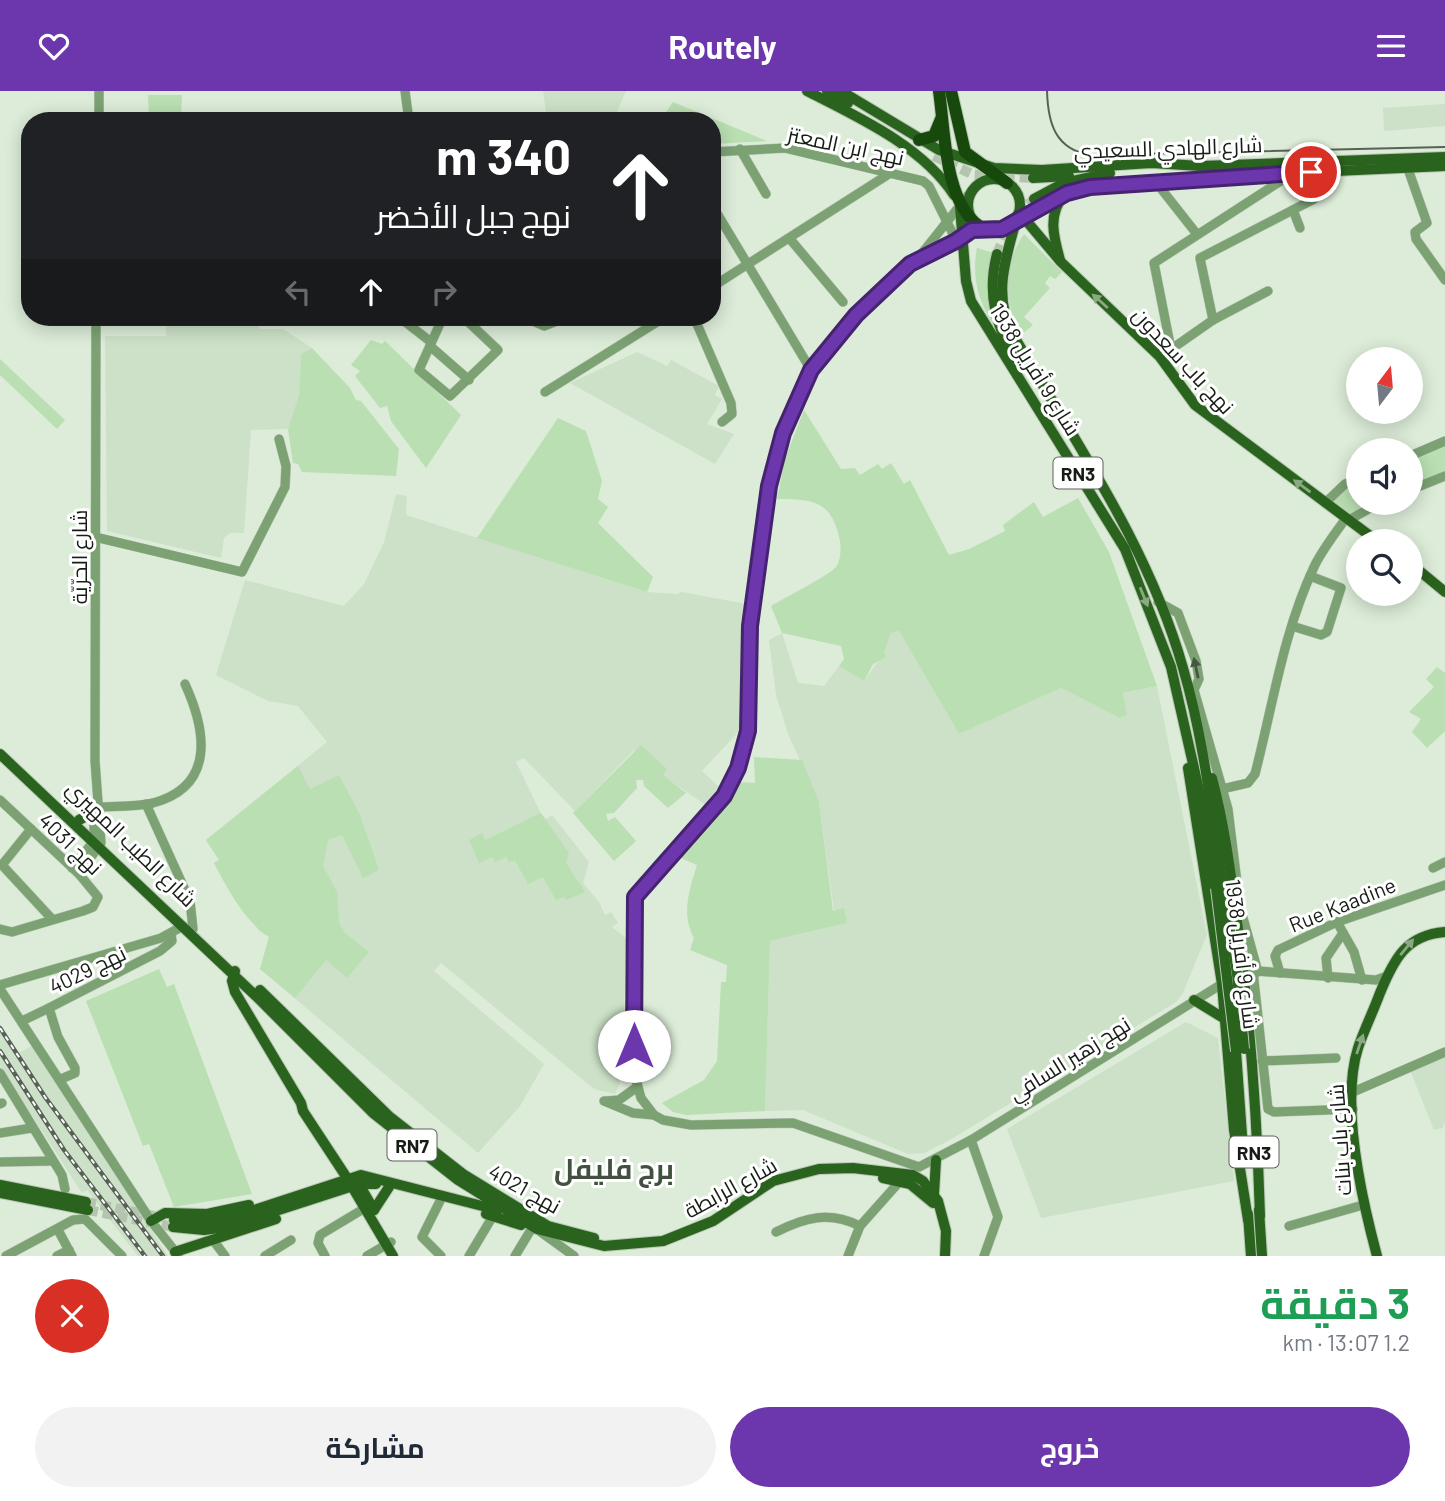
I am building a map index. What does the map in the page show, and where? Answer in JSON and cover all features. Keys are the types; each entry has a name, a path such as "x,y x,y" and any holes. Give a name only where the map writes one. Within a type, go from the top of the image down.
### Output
{"highway":[{"path":"939,91 948,155 963,206 982,227"},
{"path":"951,91 962,145 979,165 997,180"},
{"path":"919,140 929,140 936,134 942,111"}],"main road":[{"path":"807,91 867,123 928,164 963,206 973,189 997,180 1017,193 1017,217 999,230 982,227"},
{"path":"827,91 934,156"},
{"name":"شارع الهادي السعيدي","path":"841,91 948,155 979,165 1018,170 1151,163 1200,166 1445,157"},
{"path":"1033,178 1200,166"},
{"name":"شارع الهادي السعيدي","path":"1017,217 1067,193 1090,187 1225,176 1445,166"},
{"name":"شارع الهادي السعيدي","path":"997,180 1018,170"},
{"path":"1110,173 1076,179 1036,200 1084,182 1184,175 1225,176"},
{"path":"1061,263 1053,219 1058,204 1067,193"},
{"name":"شارع 9 أفريل 1938","path":"963,206 960,239 968,290 977,312 1129,546 1158,601 1183,666 1184,695 1222,984 1234,1130 1262,1256"},
{"name":"شارع 9 أفريل 1938","path":"1017,217 1001,282 1003,309 1008,326 1106,490 1184,695 1222,818 1252,971 1257,1122 1251,1256"},
{"name":"نهج باب سعدون","path":"1017,217 1160,357 1195,405 1212,421 1361,529"},
{"name":"شارع 9 أفريل 1938","path":"999,254 992,294 1002,335 1129,546"},
{"path":"1423,573 1444,590"},
{"name":"شارع 9 أفريل 1938","path":"1184,695 1237,974 1240,1050 1254,1218"},
{"name":"شارع الطيب المهيري","path":"0,745 97,840"},
{"name":"شارع الطيب المهيري","path":"0,754 97,840 235,972"},
{"path":"79,820 96,806"},
{"name":"شارع باب بنات","path":"1377,1256 1363,1205 1353,1109 1358,1049 1386,980 1415,938 1445,932"},
{"path":"1218,959 1252,971"},
{"path":"235,972 235,992 353,1181 389,1244 393,1256"},
{"name":"نهج 4021","path":"235,972 373,1113 425,1156 510,1213"},
{"name":"نهج 4021","path":"235,972 404,1128 544,1231 631,1245"},
{"path":"1194,1000 1225,1019"},
{"path":"934,1196 936,1160"},
{"name":"شارع الرابطة","path":"631,1245 663,1241 713,1221 773,1181 833,1167 905,1174"},
{"path":"905,1174 923,1181 934,1196 947,1241 945,1256"},
{"name":"RN7","path":"905,1174 941,1213"},
{"path":"353,1181 389,1187 544,1231"},
{"path":"326,1196 226,1227 204,1230 173,1223 227,1219 353,1181 392,1181 510,1213 544,1231"},
{"path":"151,1221 165,1213 224,1212 320,1184 335,1186"},
{"path":"0,1185 86,1210"},
{"path":"177,1254 299,1211 326,1196 335,1186"},
{"path":"369,1209 389,1187"},
{"path":"0,1193 86,1210"},
{"path":"389,1244 400,1256"}],"street":[{"path":"99,91 99,112"},
{"path":"405,91 408,112"},
{"name":"نهج ابن المعتز","path":"721,151 785,148 928,184 946,223 960,239"},
{"path":"740,149 766,194"},
{"path":"1408,169 1427,223 1415,232 1416,239 1445,280"},
{"path":"1213,320 1200,258 1316,197 1311,172"},
{"path":"721,281 892,173"},
{"path":"1171,349 1154,263 1196,233 1294,173"},
{"path":"1155,181 1196,233"},
{"path":"654,1115 637,1087 634,1072 635,897 724,796 738,768 748,731 750,626 769,486 783,433 811,370 872,298 918,259 963,206"},
{"path":"1293,210 1300,228"},
{"path":"721,220 811,370"},
{"path":"918,259 982,227"},
{"path":"790,239 843,302"},
{"path":"1160,357 1213,320 1268,291"},
{"name":"شارع الحرّيّة","path":"96,326 97,840"},
{"path":"409,326 469,380"},
{"path":"439,326 419,370 446,394 456,394 498,348 473,326"},
{"path":"545,392 643,326"},
{"path":"698,326 731,403 732,414 722,422"},
{"path":"95,537 242,572 285,487 286,466 279,439"},
{"path":"1423,450 1445,441"},
{"path":"1423,484 1445,475"},
{"path":"1325,503 1346,484"},
{"path":"1222,789 1248,783 1255,774 1271,715 1280,661 1310,576 1348,519 1356,515"},
{"path":"1292,626 1321,635 1327,632 1341,588 1310,576"},
{"path":"1158,601 1178,613 1196,661 1199,679 1194,690 1222,789 1236,857 1240,907 1252,971 1266,1106 1271,1112 1353,1109"},
{"path":"96,806 146,804 173,794 191,780 201,766 197,720 185,684"},
{"name":"نهج 4031","path":"0,800 97,893 96,904 12,932 0,929"},
{"path":"146,804 190,901 188,927 0,987 151,1221 177,1254"},
{"path":"32,829 2,865 52,919"},
{"path":"76,871 97,840"},
{"path":"1433,868 1445,862"},
{"name":"Rue Kaadine","path":"1280,973 1276,951 1337,922 1445,885"},
{"path":"1337,922 1354,952 1362,980"},
{"path":"1328,978 1326,957 1343,933"},
{"name":"نهج 4029","path":"61,1079 75,1073 75,1068 58,1037 48,1007 160,951 172,941 172,934"},
{"path":"1252,971 1386,980"},
{"name":"نهج زهير السافي","path":"905,1174 971,1140 1194,1000 1252,971"},
{"path":"22,1021 48,1007"},
{"path":"1353,1093 1445,1052"},
{"path":"1262,1061 1336,1058"},
{"path":"0,1073 62,1175 65,1189"},
{"path":"637,1087 619,1100 604,1101 634,1113 654,1115 675,1124 793,1123 905,1174 860,1226 848,1256"},
{"path":"0,1133 33,1128"},
{"path":"971,1140 998,1217 984,1256"},
{"path":"0,1162 52,1161"},
{"path":"440,1201 422,1237 441,1256"},
{"path":"1289,1226 1363,1205"},
{"path":"325,1256 318,1243 320,1235 369,1209"},
{"path":"6,1256 17,1253 58,1230 86,1210 122,1256"},
{"path":"776,1233 800,1221 826,1215 860,1226"},
{"path":"469,1256 493,1216"},
{"path":"57,1256 71,1253 58,1230"},
{"path":"515,1256 544,1231 574,1256"},
{"path":"213,1240 225,1256"},
{"path":"265,1256 291,1240"},
{"path":"367,1256 389,1244"}],"shaded area":[{"path":"543,91 626,91 617,112 546,112"},
{"path":"1445,104 1445,126 1384,131 1383,108"},
{"path":"167,326 258,326 260,329 283,329 312,348 301,356 299,395 288,429 251,430 244,533 230,533 224,538 221,558 107,531 105,336 166,336"},
{"path":"637,352 667,366 671,360 719,386 715,395 722,399 707,424 734,434 715,464 570,383"},
{"path":"396,494 407,496 406,515 647,592 682,592 746,604 742,728 702,771 719,787 706,802 707,806 662,775 667,769 634,750 575,811 524,758 516,762 544,820 552,815 589,862 583,883 599,902 605,915 611,912 618,923 612,927 626,938 623,1060 619,1060 620,1083 615,1094 594,1089 441,963 434,971 544,1064 520,1106 478,1153 260,969 269,937 259,931 224,882 214,863 219,860 206,840 327,742 298,706 268,701 216,675 245,580 344,606 364,584 384,542"},
{"path":"899,631 959,734 1061,688 1120,718 1127,715 1123,693 1157,686 1207,935 1182,995 1176,1002 950,1140 924,1153 908,1154 803,1110 765,1111 770,941 847,923 834,911 819,802 788,734 776,695 769,640 782,633 798,683 824,686 839,666 864,681 884,653 891,633"},
{"path":"1186,1022 1218,1038 1234,1181 1041,1218 1007,1129"},
{"path":"0,1024 18,1053 32,1046 168,1256 138,1256 87,1190 82,1193 0,1066"},
{"path":"1445,1053 1445,1122 1443,1128 1434,1130 1410,1070"}],"green space":[{"path":"148,95 182,95 181,112 149,112"},
{"path":"673,102 697,112 666,112"},
{"path":"721,122 767,141 721,144"},
{"path":"1024,234 1062,272 1055,279 1050,276 1045,283 1050,288 1024,317 1033,325 1020,336 1011,311 1008,284 1012,258"},
{"path":"977,248 994,253 996,329 978,290 975,270"},
{"path":"371,340 382,344 385,341 461,415 426,468 391,421 387,406 380,408 355,376 360,371 351,365"},
{"path":"312,348 350,388 356,400 361,401 399,449 396,476 302,472 298,464 293,463 288,429 299,395 301,355"},
{"path":"0,359 65,420 57,429 0,375"},
{"path":"804,410 841,469 855,468 860,475 878,464 882,469 891,463 904,484 910,480 949,555 969,549 1005,531 1003,525 1034,502 1043,517 1078,498 1109,552 1157,686 1123,693 1127,715 1120,718 1061,688 959,734 899,631 891,633 884,653 886,657 873,664 864,681 839,666 844,659 841,646 782,633 771,606 831,571 838,564 840,554 837,528 826,510 811,502 777,499 785,459"},
{"path":"558,418 586,431 602,481 598,499 608,507 598,523 653,577 647,592 477,538"},
{"path":"1445,442 1445,474 1423,483 1423,451"},
{"path":"1346,488 1346,514 1328,501"},
{"path":"1437,667 1445,673 1445,731 1427,748 1412,732 1421,719 1409,712 1434,687 1426,679"},
{"path":"641,745 667,769 663,775 686,793 668,808 644,786 643,780 636,780 637,788 614,813 606,814 608,821 615,817 636,841 614,861 573,813"},
{"path":"754,757 802,760 819,802 833,911 844,908 847,923 770,941 765,1111 686,1115 673,1112 662,1103 704,1080 717,1061 721,982 726,982 727,965 690,950 694,938 687,911 697,865 676,856 727,802 738,782 755,783"},
{"path":"298,766 310,789 339,775 360,815 379,870 363,878 342,835 328,840 323,866 337,892 339,923 345,933 369,952 347,978 326,960 295,998 260,969 269,937 252,923 237,904 214,863 219,860 206,840"},
{"path":"541,813 569,853 566,863 585,892 566,900 564,897 556,900 543,877 528,884 515,860 509,862 506,857 495,862 492,857 479,863 469,840 482,833 485,840"},
{"path":"159,969 167,987 174,984 252,1194 174,1207 149,1144 143,1146 86,1001"}],"tunnel":[{"path":"934,156 974,175 1033,178"},
{"path":"997,254 1011,220 1034,199"},
{"path":"86,1202 154,1216"},
{"path":"88,1210 173,1227"}],"tram line":[{"path":"1047,91 1049,114 1061,141 1078,152 1090,155 1445,147"}],"railway":[{"path":"0,1028 45,1097 163,1256"},
{"path":"0,1051 64,1150 145,1256"}],"district":[{"name":"برج فليفل","path":"614,1168"}],"route":[{"path":"634,1046 635,897 674,849 724,796 738,768 748,731 750,626 769,486 783,433 794,403 811,370 856,315 905,267 976,228 1002,229 1067,193 1090,187 1311,172"}]}
